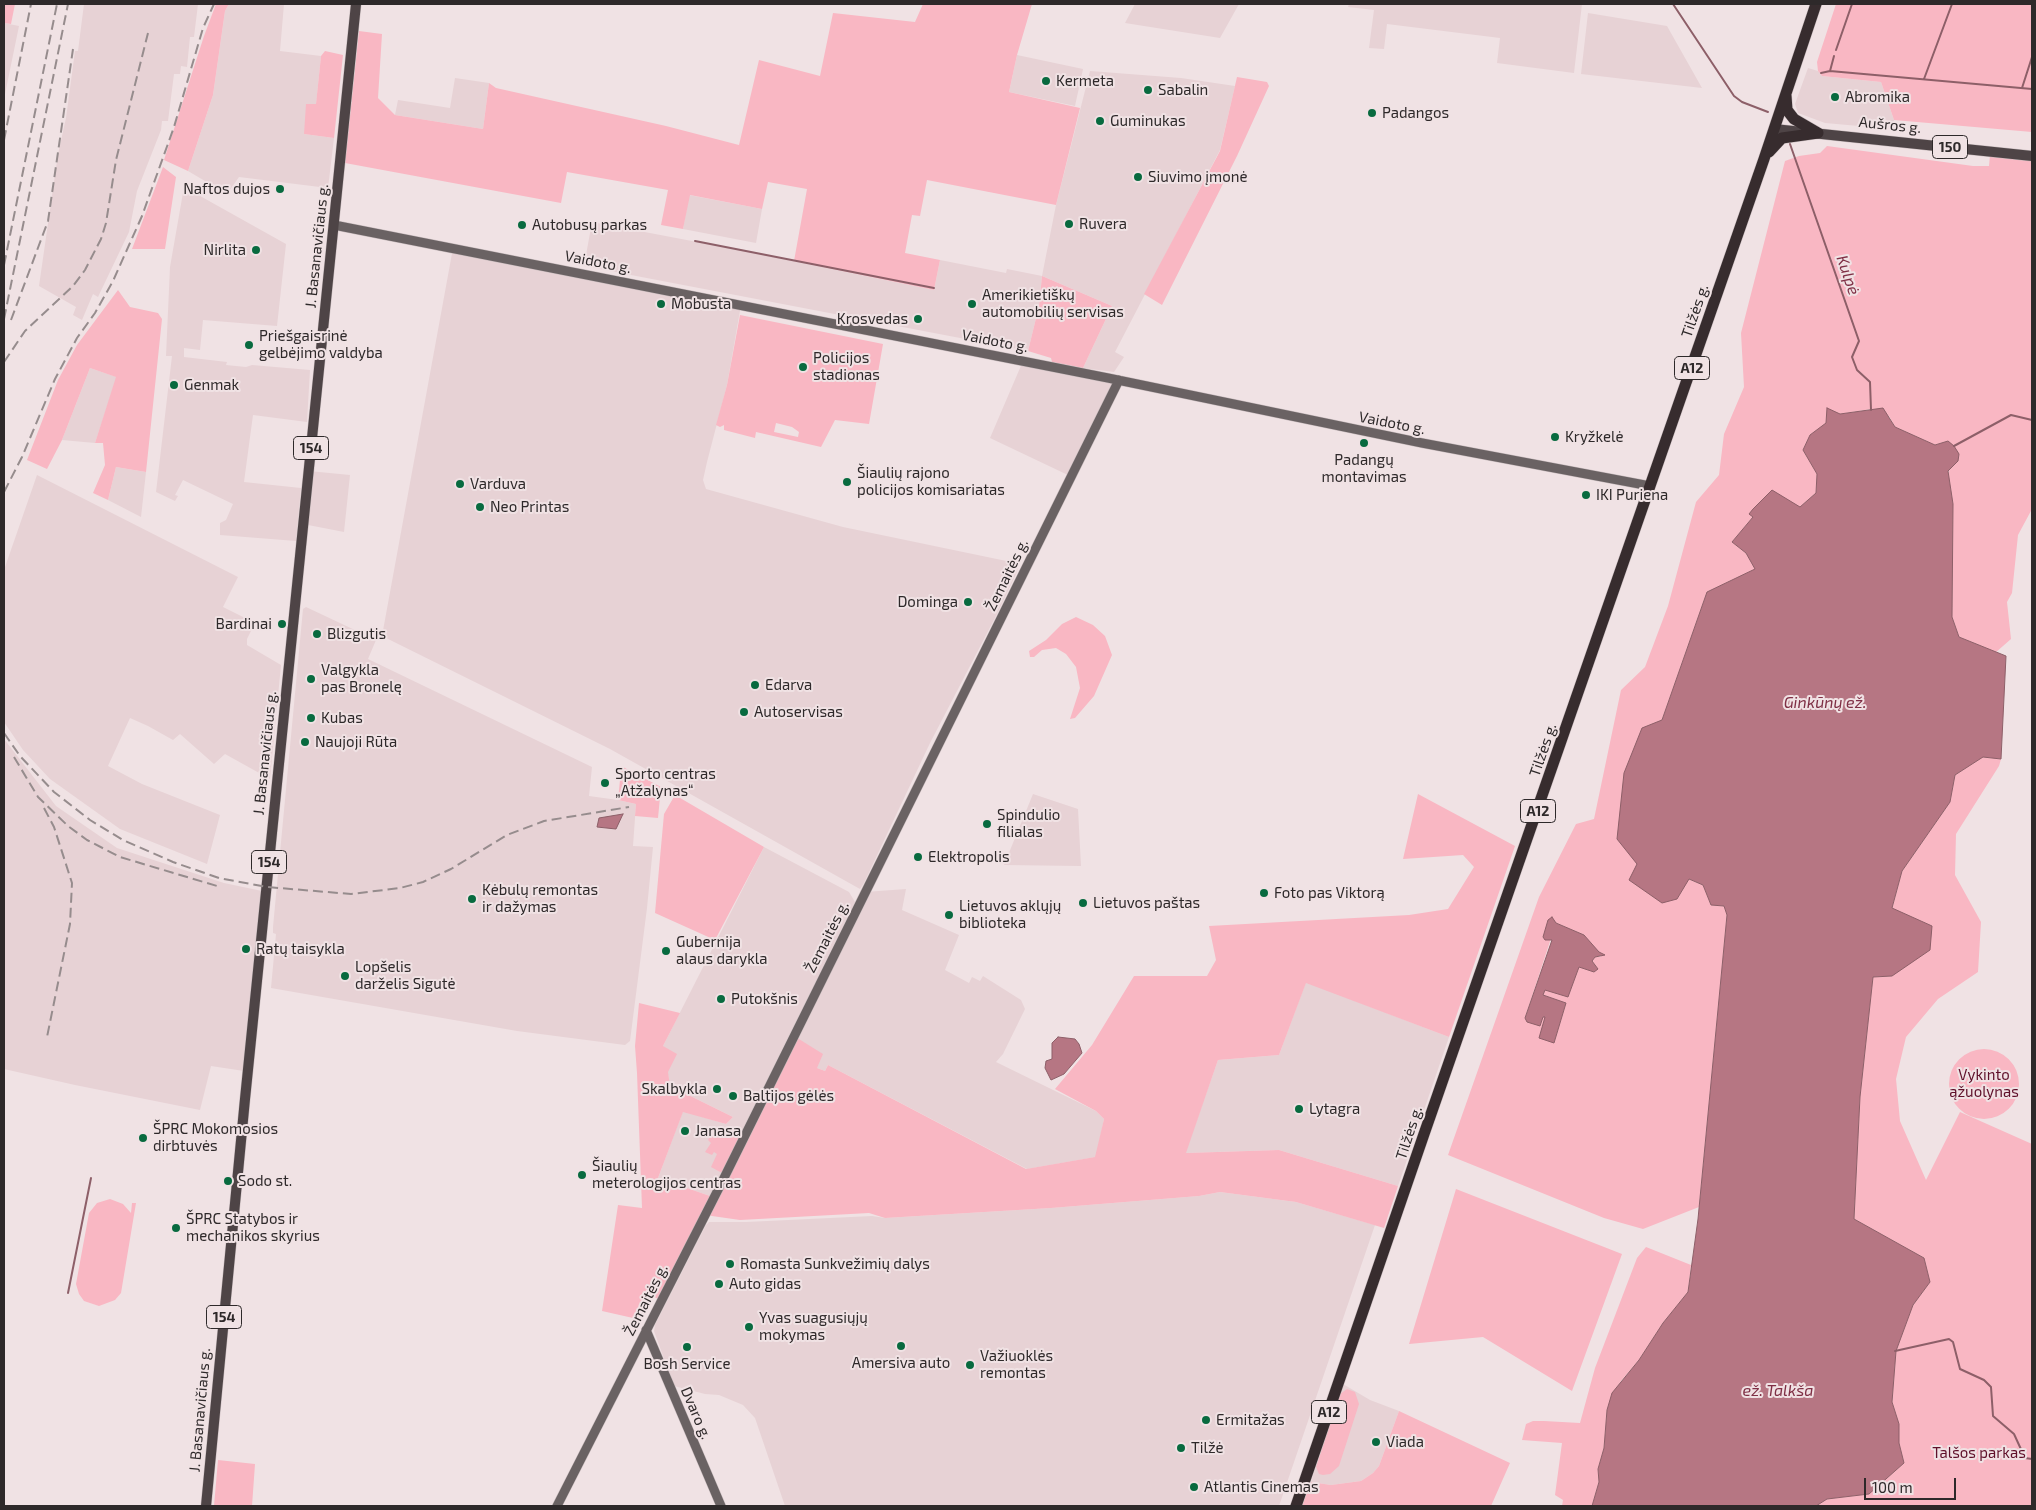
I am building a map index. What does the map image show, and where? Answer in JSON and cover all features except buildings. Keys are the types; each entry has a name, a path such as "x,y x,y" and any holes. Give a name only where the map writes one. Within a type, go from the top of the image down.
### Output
{"highway":[{"name":"Tilžės g.","path":"1296,1506 1764,159 1816,4"},
{"path":"1786,94 1788,110 1794,119 1818,133"},
{"path":"1764,159 1782,138 1818,133"}],"main road":[{"name":"J. Basanavičiaus g.","path":"206,1506 245,1099 356,4"},
{"name":"Aušros g.","path":"1774,129 2032,156"},
{"name":"Vaidoto g.","path":"334,225 1120,380 1412,441 1650,486"},
{"name":"Žemaitės g.","path":"557,1506 722,1182 1120,380"},
{"name":"Dvaro g.","path":"646,1330 721,1506"}],"shaded area":[{"path":"84,4 198,4 194,37 190,37 187,67 181,66 180,74 174,74 168,121 162,121 161,130 137,191 129,232 98,297 93,294 82,320 73,315 76,307 39,286 58,154 66,118 75,51 78,51"},
{"path":"229,4 284,4 280,51 321,56 316,105 304,134 334,138 328,188 239,177 227,194 188,171 213,95 225,11"},
{"path":"1135,4 1239,4 1220,38 1125,23"},
{"path":"1349,4 1582,4 1574,73 1497,63 1500,38 1387,24 1384,49 1369,48 1374,10 1348,7"},
{"path":"1588,13 1667,26 1702,88 1581,74"},
{"path":"4,23 19,26 4,99"},
{"name":"Kermeta","path":"1017,55 1083,69 1075,106 1009,92"},
{"path":"1808,68 1818,71 1822,76 1881,82 1894,120 1893,129 1825,123 1798,113 1795,104"},
{"path":"1090,71 1181,78 1235,86 1220,150 1115,352 1124,357 1114,372 1083,368 1112,306 1042,276 1056,205"},
{"path":"455,78 489,83 483,129 395,115 398,100 450,108"},
{"path":"184,187 286,244 277,326 203,320 200,350 184,348 184,357 227,362 226,365 246,367 252,365 310,370 307,422 253,415 244,482 301,488 296,541 220,535 220,523 226,520 233,504 183,480 175,495 178,496 175,501 156,492 172,356 166,356 170,267"},
{"path":"689,195 762,209 756,243 683,229"},
{"path":"592,222 934,290 940,260 1006,273 1007,269 1042,276 1039,306 1028,351 584,266"},
{"path":"453,248 741,305 727,385 703,480 706,489 843,527 1016,563 1018,567 1017,572 997,614 930,743 860,889 610,749 382,636"},
{"path":"1023,361 1119,380 1070,476 990,438"},
{"path":"90,368 117,377 95,443 62,440"},
{"path":"116,467 146,472 141,517 108,500"},
{"path":"309,471 350,475 344,532 303,524"},
{"path":"37,475 238,577 223,607 255,623 247,639 247,645 281,665 270,779 225,754 214,764 180,734 173,740 130,718 108,766 142,784 220,815 207,864 120,829 50,779 23,750 4,722 4,570"},
{"path":"306,607 376,640 368,659 592,767 589,796 636,804 633,846 653,847 630,1041 625,1045 517,1031 271,988 276,934 273,933 273,927 303,609"},
{"path":"4,739 56,806 117,848 224,883 262,891 244,1071 211,1066 200,1110 4,1069"},
{"path":"1033,794 1078,809 1081,866 1004,865"},
{"path":"764,847 849,892 855,902 710,1196 658,1178 683,1111 726,1124 733,1117 670,1086 663,1046"},
{"path":"906,889 902,910 959,935 945,970 969,983 972,977 980,981 983,976 1021,1000 1025,1009 1003,1054 996,1062 1096,1111 1104,1119 1096,1157 1027,1169 828,1065 825,1071 817,1068 794,1036 865,892"},
{"path":"1306,982 1449,1037 1398,1186 1279,1150 1185,1153 1218,1060 1279,1055"},
{"path":"1220,1192 1296,1202 1375,1225 1279,1506 785,1506 755,1418 743,1405 719,1395 705,1394 674,1386 654,1331 655,1325 709,1222 872,1216 885,1218 1051,1208 1199,1196"},
{"path":"1343,1384 1370,1400 1399,1411 1379,1466 1373,1473 1361,1481 1331,1485 1311,1482"}],"green space":[{"path":"4,4 15,4 11,24 4,23"},
{"path":"216,4 229,4 225,11 213,95 188,171 164,160"},
{"path":"923,4 1032,4 1017,55 1009,92 1080,108 1056,205 927,180 920,216 912,215 905,253 940,260 934,290 794,261 807,189 768,182 762,209 690,195 683,229 661,225 668,190 567,172 561,203 345,163 359,31 382,34 378,98 395,115 483,129 489,83 496,88 666,126 739,145 759,60 820,76 833,13 915,22"},
{"path":"1836,4 2032,4 2032,132 1894,120 1881,82 1822,76 1818,71 1817,62"},
{"path":"325,51 343,55 334,138 304,134 306,104 316,104 321,56"},
{"path":"1237,77 1267,82 1269,86 1237,156 1162,305 1144,294 1220,151"},
{"path":"1827,146 1973,166 1989,166 1990,155 2032,159 2032,509 2018,535 2012,593 2007,602 2011,639 1995,653 1959,637 1952,617 1953,504 1948,476 1950,467 1948,441 1935,445 1895,427 1889,416 1871,409 1840,414 1810,435 1803,450 1817,474 1816,493 1800,507 1753,517 1732,542 1746,553 1756,569 1707,592 1662,720 1677,899 1688,879 1703,885 1711,905 1724,906 1727,915 1699,1207 1643,1229 1604,1218 1448,1155 1539,897 1576,824 1594,819 1621,690 1645,667 1668,606 1696,502 1719,475 1724,434 1744,387 1741,333 1785,161 1799,156 1820,153","holes":["1556,923 1584,935 1601,957 1595,957 1592,961 1597,968 1594,972 1579,966 1568,997 1545,989 1543,995 1566,1003 1554,1043 1545,1017 1543,1016 1540,1026 1525,1018"]},
{"path":"163,167 176,177 165,249 132,249"},
{"path":"1042,276 1112,306 1083,368 1052,362 1051,358 1028,351 1039,306"},
{"path":"118,290 130,307 158,313 162,319 146,472 116,467 108,500 93,493 105,465 103,443 95,443 116,377 90,368 62,440 47,469 27,460 58,380 77,345"},
{"path":"740,315 883,344 869,424 835,420 821,447 756,432 755,438 724,430 724,425 720,427 716,425 727,385","holes":["776,423 792,427 799,432 798,437 774,432"]},
{"path":"1076,617 1093,625 1105,636 1112,655 1094,696 1075,718 1070,719 1080,688 1076,667 1066,654 1056,648 1042,650 1034,657 1030,657 1029,651 1046,640 1062,624"},
{"name":"Talšos parkas","path":"1983,756 2001,759 1999,766 1956,834 1955,875 1981,922 1978,972 1938,999 1906,1037 1896,1079 1900,1121 1926,1180 1960,1112 2032,1144 2032,1506 1816,1506 1827,1499 1869,1494 1904,1463 1899,1443 1899,1424 1892,1402 1896,1351 1913,1305 1930,1282 1924,1258 1854,1219 1860,1097 1873,977 1892,976 1931,926 1892,909 1902,871 1950,802 1955,775"},
{"path":"623,767 661,787 658,818 635,816 636,804 618,800 621,770"},
{"path":"1418,794 1515,846 1449,1037 1306,983 1279,1055 1218,1060 1186,1153 1279,1150 1398,1186 1384,1228 1296,1202 1220,1192 1199,1196 1051,1208 885,1218 869,1213 740,1220 705,1215 794,1036 823,1054 817,1068 825,1071 828,1065 1026,1169 1095,1157 1104,1119 1096,1111 1055,1089 1092,1045 1134,976 1207,976 1216,960 1209,926 1409,915 1448,909 1474,867 1463,855 1403,859"},
{"path":"675,795 764,847 715,940 655,913 664,814"},
{"path":"639,1003 680,1013 663,1046 677,1054 668,1072 670,1086 733,1117 726,1124 683,1112 658,1178 710,1196 659,1299 645,1294 633,1318 602,1311 618,1205 642,1208 635,1046"},
{"name":"Vykinto ąžuolynas","path":"1984,1049 1997,1052 2009,1059 2016,1071 2019,1084 2016,1097 2009,1109 1997,1116 1984,1119 1971,1116 1959,1109 1952,1097 1949,1084 1952,1071 1959,1059 1971,1052"},
{"path":"724,1131 741,1135 722,1173 711,1167 717,1154 714,1152 712,1155 705,1152 711,1143 708,1140 710,1136"},
{"path":"1456,1189 1622,1254 1572,1391 1483,1337 1409,1344"},
{"path":"110,1199 123,1204 131,1213 132,1203 136,1203 121,1293 115,1300 99,1306 84,1301 79,1294 76,1284 89,1213 97,1203"},
{"path":"1646,1247 1691,1265 1688,1292 1663,1323 1639,1360 1621,1381 1607,1410 1604,1448 1598,1469 1599,1482 1592,1506 1562,1506 1563,1500 1555,1495 1562,1443 1522,1440 1526,1424 1533,1421 1580,1423 1595,1368 1637,1258"},
{"path":"1347,1389 1355,1392 1359,1404 1339,1466 1330,1474 1319,1474 1316,1467 1340,1394"},
{"path":"1399,1411 1510,1463 1491,1506 1302,1506 1311,1482 1331,1485 1361,1481 1373,1473 1379,1466"},
{"path":"218,1460 255,1464 252,1506 214,1506"}],"water":[{"path":"1827,408 1840,414 1883,408 1895,427 1935,445 1948,441 1954,446 1959,454 1958,461 1948,471 1953,504 1952,617 1959,637 2006,656 2001,759 1983,757 1955,775 1950,802 1902,871 1892,908 1932,926 1930,950 1892,976 1873,977 1860,1097 1854,1219 1924,1258 1930,1282 1913,1305 1896,1351 1892,1402 1899,1424 1899,1443 1904,1463 1869,1494 1827,1499 1816,1506 1592,1506 1599,1482 1598,1469 1604,1448 1607,1410 1612,1393 1639,1360 1663,1323 1688,1292 1698,1219 1727,915 1724,906 1711,905 1703,885 1689,879 1677,899 1662,903 1629,880 1637,864 1617,839 1624,773 1642,728 1662,720 1707,592 1755,569 1746,553 1732,542 1753,517 1749,514 1772,490 1800,507 1816,493 1817,474 1803,450 1810,435 1826,423"},
{"path":"623,814 616,829 597,827 599,818"},
{"path":"1552,917 1556,923 1584,935 1599,952 1605,955 1595,957 1592,961 1598,969 1594,972 1579,967 1568,997 1545,990 1543,995 1566,1003 1554,1043 1539,1038 1545,1017 1543,1017 1540,1026 1527,1022 1525,1018 1552,940 1545,940 1543,937 1548,920"},
{"path":"1058,1037 1075,1039 1082,1053 1064,1074 1051,1080 1045,1068 1046,1061 1052,1059 1052,1043"}],"waterway":[{"name":"Kulpė","path":"1673,4 1734,96 1742,102 1768,112"},
{"path":"1836,50 1852,4"},
{"path":"1924,79 1952,4"},
{"path":"1821,73 1830,71 1834,56"},
{"path":"2022,88 2032,57"},
{"path":"1830,71 2032,89"},
{"name":"Kulpė","path":"1790,144 1859,341 1852,357 1857,370 1870,382 1871,410"},
{"path":"695,241 934,288"},
{"path":"1954,446 2011,415 2032,420"},
{"path":"68,1293 91,1178"},
{"path":"1895,1351 1949,1339 1953,1342 1960,1369 1984,1380 1991,1387 1993,1416 2014,1434 2025,1458 2032,1459"}],"railway":[{"path":"4,140 31,4"},
{"path":"4,265 57,4"},
{"path":"4,319 68,4"},
{"path":"4,492 22,457 55,379 77,338 95,313 113,281 142,216 174,127 203,28 214,4"},
{"path":"4,362 25,331 73,286 85,270 101,239 106,223 116,160 148,33"},
{"path":"11,320 48,221 73,49"},
{"path":"4,733 20,756 54,792 90,820 123,840 173,862 219,878 267,887 351,894 400,888 423,882 451,869 507,835 544,821 629,807"},
{"path":"14,757 38,797 68,826 87,840 120,857 217,886"},
{"path":"44,808 54,827 72,883 70,924 47,1037"}],"place":[{"name":"Kermeta","path":"1046,81"},
{"name":"Sabalin","path":"1148,90"},
{"name":"Abromika","path":"1835,97"},
{"name":"Padangos","path":"1372,113"},
{"name":"Guminukas","path":"1100,121"},
{"name":"Siuvimo įmonė","path":"1138,177"},
{"name":"Naftos dujos","path":"280,189"},
{"name":"Ruvera","path":"1069,224"},
{"name":"Autobusų parkas","path":"522,225"},
{"name":"Nirlita","path":"256,250"},
{"name":"Mobusta","path":"661,304"},
{"name":"Amerikietiškų automobilių servisas","path":"972,304"},
{"name":"Krosvedas","path":"918,319"},
{"name":"Priešgaisrinė gelbėjimo valdyba","path":"249,345"},
{"name":"Policijos stadionas","path":"803,367"},
{"name":"Genmak","path":"174,385"},
{"name":"Kryžkelė","path":"1555,437"},
{"name":"Padangų montavimas","path":"1364,443"},
{"name":"Šiaulių rajono policijos komisariatas","path":"847,482"},
{"name":"Varduva","path":"460,484"},
{"name":"IKI Puriena","path":"1586,495"},
{"name":"Neo Printas","path":"480,507"},
{"name":"Dominga","path":"968,602"},
{"name":"Bardinai","path":"282,624"},
{"name":"Blizgutis","path":"317,634"},
{"name":"Valgykla pas Bronelę","path":"311,679"},
{"name":"Edarva","path":"755,685"},
{"name":"Autoservisas","path":"744,712"},
{"name":"Kubas","path":"311,718"},
{"name":"Naujoji Rūta","path":"305,742"},
{"name":"Sporto centras „Atžalynas“","path":"605,783"},
{"name":"Spindulio filialas","path":"987,824"},
{"name":"Elektropolis","path":"918,857"},
{"name":"Foto pas Viktorą","path":"1264,893"},
{"name":"Kėbulų remontas ir dažymas","path":"472,899"},
{"name":"Lietuvos paštas","path":"1083,903"},
{"name":"Lietuvos aklųjų biblioteka","path":"949,915"},
{"name":"Ratų taisykla","path":"246,949"},
{"name":"Gubernija alaus darykla","path":"666,951"},
{"name":"Lopšelis darželis Sigutė","path":"345,976"},
{"name":"Putokšnis","path":"721,999"},
{"name":"Skalbykla","path":"717,1089"},
{"name":"Baltijos gėlės","path":"733,1096"},
{"name":"Lytagra","path":"1299,1109"},
{"name":"Janasa","path":"685,1131"},
{"name":"ŠPRC Mokomosios dirbtuvės","path":"143,1138"},
{"name":"Šiaulių meterologijos centras","path":"582,1175"},
{"name":"Sodo st.","path":"228,1181"},
{"name":"ŠPRC Statybos ir mechanikos skyrius","path":"176,1228"},
{"name":"Romasta Sunkvežimių dalys","path":"730,1264"},
{"name":"Auto gidas","path":"719,1284"},
{"name":"Yvas suagusiųjų mokymas","path":"749,1327"},
{"name":"Amersiva auto","path":"901,1346"},
{"name":"Bosh Service","path":"687,1347"},
{"name":"Važiuoklės remontas","path":"970,1365"},
{"name":"Ermitažas","path":"1206,1420"},
{"name":"Viada","path":"1376,1442"},
{"name":"Tilžė","path":"1181,1448"},
{"name":"Atlantis Cinemas","path":"1194,1487"}],"water label":[{"name":"Ginkūnų ež.","path":"1825,703"},
{"name":"ež. Talkša","path":"1778,1391"}]}
